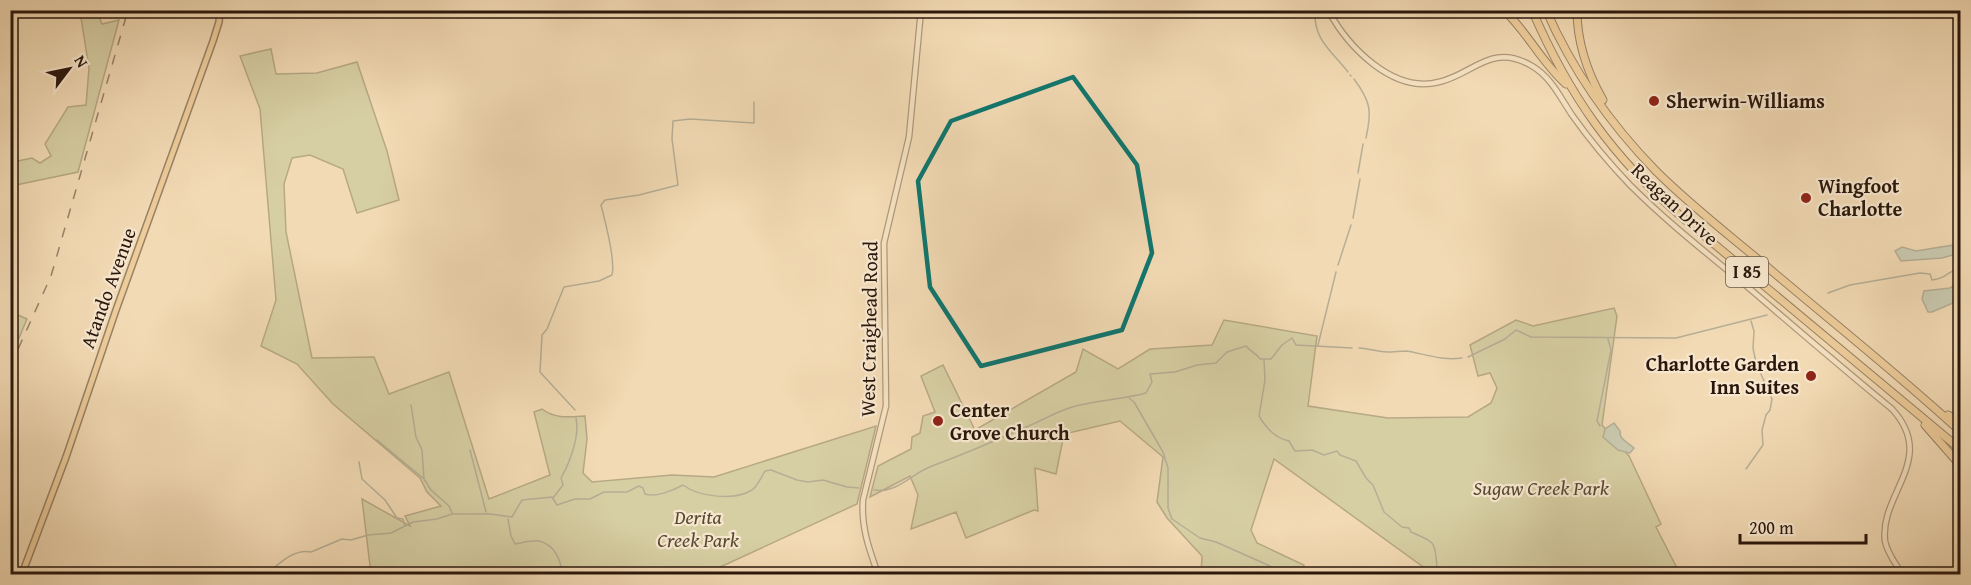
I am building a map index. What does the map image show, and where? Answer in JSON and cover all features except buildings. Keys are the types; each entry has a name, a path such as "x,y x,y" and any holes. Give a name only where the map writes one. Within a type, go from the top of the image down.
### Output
{"highway":[{"path":"1504,10 1527,35 1557,77 1571,89"},
{"name":"I 85","path":"1532,10 1555,62 1571,89 1611,145 1653,191 1960,449"},
{"name":"I 85","path":"1546,10 1575,65 1623,133 1650,165 1687,200 1923,397 1960,431"},
{"path":"1577,10 1579,35 1586,64 1599,94 1623,133"},
{"path":"1923,397 1960,423"},
{"path":"1914,412 1960,465"}],"main road":[{"name":"Atando Avenue","path":"22,574 66,457 116,310 213,41 220,10"}],"street":[{"name":"West Craighead Road","path":"878,574 865,536 863,500 886,406 884,243 909,137 921,10"},
{"name":"Reagan Drive","path":"1328,10 1342,32 1367,58 1384,71 1407,81 1422,84 1438,82 1495,58 1517,60 1534,67 1549,80 1573,116 1612,165 1652,206 1892,409 1904,426 1909,449 1908,461 1885,533 1887,549 1902,574"}],"highlighted area":[{"path":"1073,77 1137,165 1152,253 1122,330 981,366 930,287 918,181 951,121"}],"green space":[{"path":"73,11 97,11 102,24 119,20 78,172 11,186 11,170 18,161 32,158 40,163 51,156 45,144 68,107 86,105 89,68 81,18 73,14"},
{"name":"Derita Creek Park","path":"271,49 276,74 317,73 357,62 387,151 399,200 357,213 343,169 310,155 292,158 284,184 286,232 312,358 374,357 389,394 449,372 489,499 550,475 534,412 542,409 557,416 585,416 587,439 583,473 592,482 672,475 714,477 876,426 857,504 705,574 371,574 362,499 410,526 405,516 441,506 427,492 420,478 333,404 297,364 261,346 276,300 260,109 240,56"},
{"name":"Sugaw Creek Park","path":"1614,308 1617,316 1602,425 1629,456 1661,524 1656,527 1680,574 1433,574 1274,459 1251,530 1257,543 1304,565 1300,574 1201,574 1202,556 1167,518 1157,502 1163,457 1120,421 1064,434 1056,474 1035,468 1038,511 1034,510 966,538 956,512 911,529 918,495 910,476 870,497 878,466 911,449 912,437 920,433 923,416 935,412 921,376 943,365 975,430 1076,372 1083,349 1118,369 1150,349 1212,345 1224,320 1317,336 1308,406 1388,418 1468,417 1491,403 1497,388 1490,373 1478,376 1470,345 1516,320 1533,326"},
{"path":"11,312 27,319 11,357"}],"water":[{"path":"1960,244 1960,253 1942,258 1901,261 1895,251 1902,247 1916,251"},
{"path":"1960,282 1960,300 1928,312 1922,299 1924,291 1950,288"},
{"path":"1614,423 1622,439 1634,448 1630,453 1618,450 1603,437 1605,429"}],"waterway":[{"path":"1315,10 1315,20 1320,37 1348,72"},
{"path":"1354,79 1369,107 1366,138"},
{"path":"575,410 540,372 542,335 547,329 564,287 599,281 612,275 611,250 601,205 605,200 639,195 678,185 672,139 673,121 690,119 754,123 754,102"},
{"path":"1358,173 1363,144"},
{"path":"1353,218 1360,179"},
{"path":"1338,265 1351,225"},
{"path":"1828,293 1850,285 1920,273 1930,274 1932,280 1944,277 1960,268"},
{"path":"1318,345 1336,272"},
{"path":"1468,357 1505,339 1516,330 1531,337 1676,338 1767,315"},
{"path":"1746,469 1763,445 1762,430 1772,399 1756,363 1751,321"},
{"path":"10,334 16,325"},
{"path":"874,490 890,489 925,469 1069,408 1146,393 1152,382 1150,374 1175,372 1197,365 1216,363 1227,352 1246,346 1260,359 1271,359 1282,345 1292,338 1296,345 1352,348"},
{"path":"1600,426 1597,421 1611,350 1608,339"},
{"path":"1359,348 1387,352 1407,351 1448,359 1462,358"},
{"path":"1264,360 1265,380 1259,416 1268,428 1279,438 1289,441 1295,451 1312,450 1324,455 1337,451 1340,455 1356,461 1373,485 1384,512 1402,527 1409,528 1411,532 1432,544 1437,567"},
{"path":"1129,398 1134,402 1163,452 1168,468 1168,508 1172,519 1200,538 1216,542 1270,566 1280,574"},
{"path":"411,405 416,437 422,450 424,479 431,490 449,506 452,513"},
{"path":"553,498 563,485 561,478 571,457 577,433 576,418"},
{"path":"377,440 423,478"},
{"path":"470,450 486,512"},
{"path":"359,462 362,479 385,500 397,518 403,519 405,526"},
{"path":"267,574 287,558 298,553 311,552 342,539 351,540 368,535 391,533 413,522 437,519 452,514 490,514 512,517 522,500 552,497 557,505 575,499 590,499 604,492 627,492 639,486 643,488 645,494 654,495 683,485 707,495 736,496 752,490 765,471 771,470 797,480 808,482 823,480 859,488"},
{"path":"508,519 515,544 530,541 545,543 559,558 562,574"}],"railway":[{"path":"10,367 51,276 128,10"}],"place":[{"name":"Sherwin-Williams","path":"1654,101"},
{"name":"Wingfoot Charlotte","path":"1806,198"},
{"name":"Charlotte Garden Inn Suites","path":"1811,376"},
{"name":"Center Grove Church","path":"938,421"}]}
